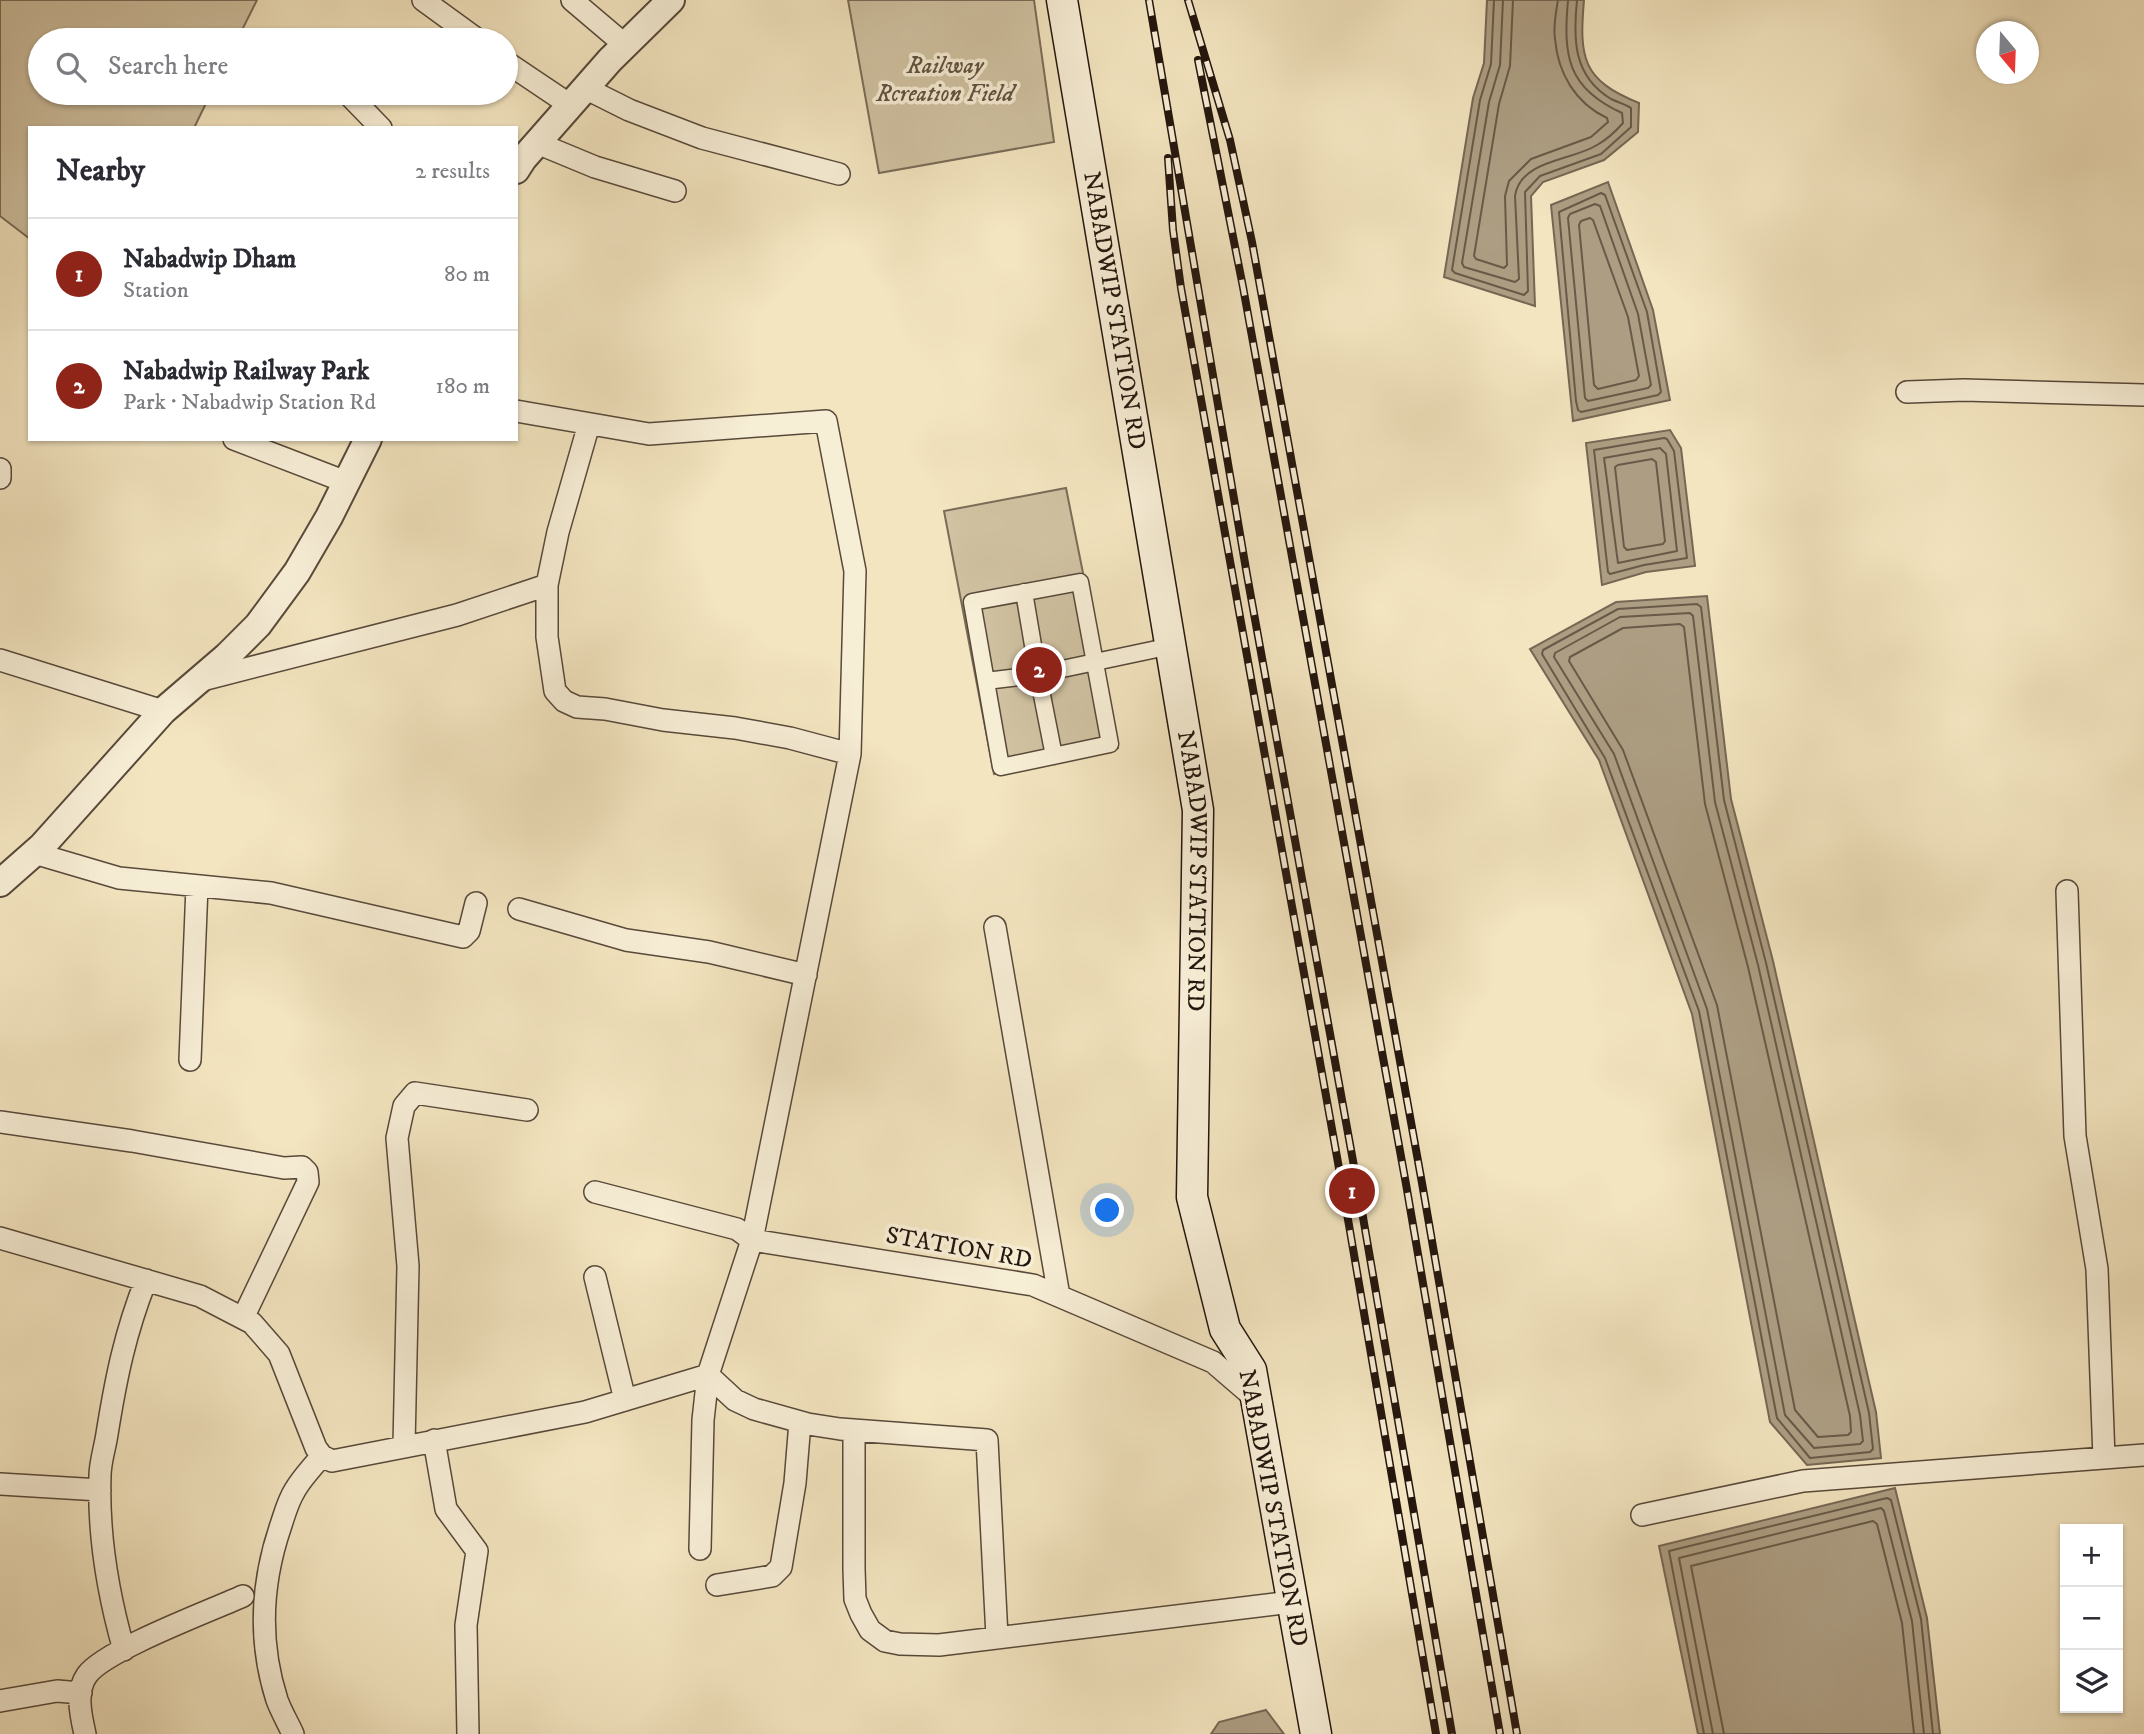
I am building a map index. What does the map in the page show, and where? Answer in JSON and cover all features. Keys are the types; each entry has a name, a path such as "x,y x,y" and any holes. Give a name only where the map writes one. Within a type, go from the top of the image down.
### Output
{"main road":[{"name":"NABADWIP STATION RD","path":"1062,0 1198,810 1192,1197 1225,1329 1251,1370 1316,1734"}],"street":[{"path":"423,0 462,28"},
{"path":"572,0 593,8 625,44"},
{"path":"518,167 625,44 671,0"},
{"path":"518,68 577,97 629,110 702,138 839,174"},
{"path":"359,105 379,126"},
{"path":"537,143 595,167 676,191"},
{"path":"1907,392 1965,390 2144,395"},
{"path":"518,411 649,434 825,421 855,571 850,754 752,1240 708,1375 703,1420 700,1549"},
{"path":"589,424 558,532 547,586 547,637 555,691 564,701 577,707 762,733 850,754"},
{"path":"239,441 346,482"},
{"path":"0,883 34,853 163,711 227,656 258,625 296,572 329,517 367,441"},
{"path":"0,469 0,478"},
{"path":"1080,582 1110,744 1002,767 972,602 1024,592 1080,582"},
{"path":"197,682 457,615 547,586"},
{"path":"1024,592 1054,756"},
{"path":"986,681 1038,674 1171,646"},
{"path":"0,660 163,711"},
{"path":"34,853 119,878 271,893 463,937 469,931 476,903"},
{"path":"190,1060 197,886"},
{"path":"2067,891 2075,1136 2097,1269 2104,1458"},
{"path":"519,909 626,940 709,952 806,975"},
{"path":"995,927 1059,1296"},
{"path":"404,1445 408,1266 397,1139 404,1106 415,1093 527,1110"},
{"path":"0,1122 132,1141 284,1168 302,1167 307,1172 308,1182 243,1318"},
{"name":"STATION RD","path":"595,1192 737,1229 752,1240 1033,1285 1213,1362 1256,1399"},
{"path":"0,1238 200,1296 252,1323 279,1354 316,1448 322,1456 332,1461 585,1412 708,1375"},
{"path":"595,1277 625,1400"},
{"path":"124,1650 110,1601 100,1474 121,1355 129,1322 146,1280"},
{"path":"708,1375 735,1400 754,1409 800,1422 854,1430 987,1440 997,1637"},
{"path":"717,1585 772,1576 781,1567 795,1483 800,1422"},
{"path":"854,1430 855,1599 870,1630 885,1641 939,1645 1291,1602"},
{"path":"434,1440 446,1509 477,1550 466,1625 468,1734"},
{"path":"1643,1515 1803,1481 2144,1455"},
{"path":"293,1734 278,1700 264,1637 265,1581 290,1500 305,1475 322,1456"},
{"path":"0,1484 100,1490"},
{"path":"85,1734 80,1710 81,1693 86,1677 96,1666 124,1650 243,1596"},
{"path":"0,1701 31,1693 81,1693"}],"green space":[{"path":"0,0 257,0 243,28 28,28 28,105 205,105 195,126 28,126 28,237 0,216"},
{"name":"Railway Rcreation Field","path":"848,0 1034,0 1054,142 879,173"},
{"path":"1066,488 1118,748 994,774 944,511"}],"water":[{"path":"1487,0 1584,0 1582,37 1588,65 1595,76 1606,85 1639,103 1638,132 1604,160 1543,182 1531,196 1535,306 1444,277 1473,98 1484,63"},
{"path":"1608,182 1653,310 1670,400 1573,421 1551,205"},
{"path":"1670,430 1681,448 1695,566 1646,572 1602,585 1586,443"},
{"path":"1707,596 1731,799 1773,961 1876,1412 1881,1458 1807,1465 1770,1422 1692,1014 1599,760 1530,649 1616,602"},
{"path":"1895,1488 1927,1618 1940,1734 1698,1734 1659,1546"},
{"path":"1266,1710 1284,1734 1211,1734 1219,1722"}],"railway":[{"path":"1149,0 1247,575 1359,1194 1452,1734"},
{"path":"1188,0 1230,140 1252,242 1422,1183 1517,1734"},
{"path":"1198,60 1243,287 1406,1184 1500,1734"},
{"path":"1168,158 1173,230 1181,288 1344,1196 1436,1734"}],"place":[{"name":"Nabadwip Railway Park","path":"1039,670"},
{"name":"Nabadwip Dham","path":"1352,1191"}]}
